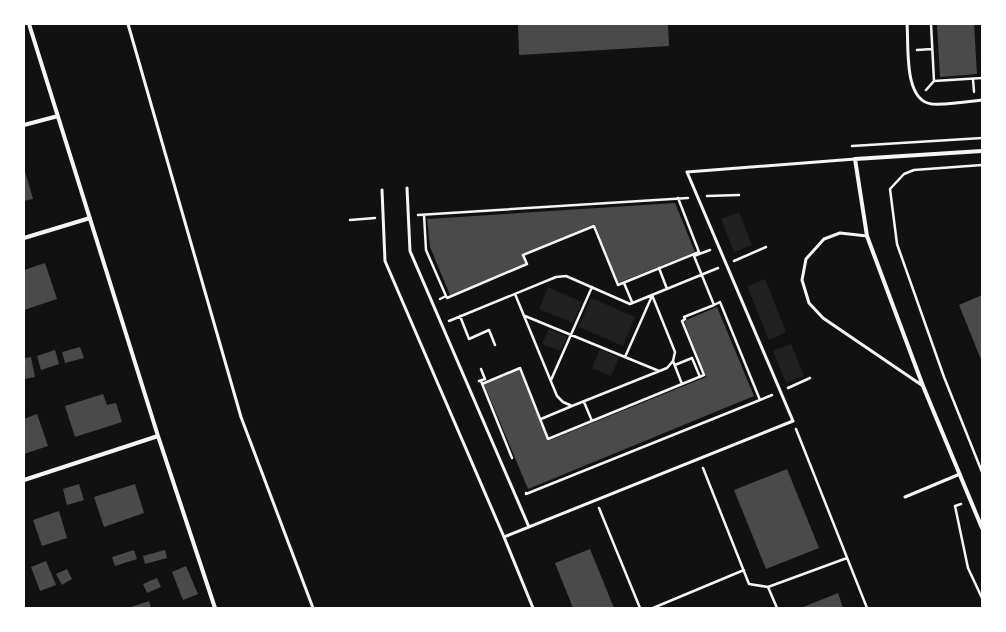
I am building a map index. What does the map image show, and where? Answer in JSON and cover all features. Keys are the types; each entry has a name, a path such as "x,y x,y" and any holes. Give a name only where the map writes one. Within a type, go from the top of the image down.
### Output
{"street":[{"path":"29,24 158,436 215,608"},
{"path":"24,125 58,116"},
{"path":"982,151 855,159 867,236 923,386 982,528"},
{"path":"24,238 90,218"},
{"path":"24,480 158,436"}],"lane":[{"path":"128,24 241,417 313,608"},
{"path":"907,24 911,85 919,98 932,104 982,100"},
{"path":"504,537 793,422 687,172 855,159"},
{"path":"407,188 410,251 440,324 529,527"},
{"path":"382,190 385,262 504,537 533,608"},
{"path":"867,236 840,233 824,239 806,259 802,280 809,303 823,318 923,386"},
{"path":"905,497 960,474"}],"path":[{"path":"931,24 934,81 982,78"},
{"path":"909,50 932,49"},
{"path":"852,146 982,138"},
{"path":"982,165 914,170 904,174 890,189 896,244 944,377 982,472"},
{"path":"408,216 739,195"},
{"path":"678,198 699,253"},
{"path":"424,215 426,250 446,296"},
{"path":"350,220 383,217"},
{"path":"431,303 446,296 447,298 527,264 524,255 594,226 618,285 659,268 719,247"},
{"path":"440,324 556,277 566,276 630,304 766,247"},
{"path":"699,253 694,256 714,305"},
{"path":"659,268 667,289"},
{"path":"624,283 632,302"},
{"path":"551,381 592,287"},
{"path":"515,294 557,396 563,402 572,406"},
{"path":"625,357 652,295"},
{"path":"652,295 674,352 673,361 682,384"},
{"path":"467,386 520,368 548,439 704,375 682,321 685,320 684,317 720,302 760,400 526,494 523,487"},
{"path":"460,316 469,338 489,330 495,345"},
{"path":"524,316 659,371"},
{"path":"675,366 692,358 700,377"},
{"path":"540,419 667,368 673,361"},
{"path":"481,369 485,379 481,382"},
{"path":"481,382 514,465"},
{"path":"584,402 592,421"},
{"path":"793,422 867,608"},
{"path":"699,459 749,584 768,587 847,558"},
{"path":"596,500 640,608"},
{"path":"970,500 955,506 968,568 982,598"},
{"path":"653,608 744,570"},
{"path":"768,587 777,608"}],"shaded area":[{"path":"739,212 752,245 734,252 721,219"},
{"path":"765,279 786,332 769,340 747,286"},
{"path":"548,287 582,302 573,323 539,309"},
{"path":"591,298 635,317 623,346 579,327"},
{"path":"549,329 567,337 560,351 542,344"},
{"path":"791,344 804,376 786,383 773,351"},
{"path":"600,349 619,358 611,376 592,368"}],"building":[{"path":"518,24 668,24 669,46 519,55"},
{"path":"937,24 974,24 977,74 940,77"},
{"path":"24,168 33,199 24,201"},
{"path":"675,203 695,252 618,283 595,224 522,254 526,264 450,295 430,247 427,219"},
{"path":"45,263 57,299 24,310 24,270"},
{"path":"982,295 982,362 959,305"},
{"path":"717,307 754,396 528,489 484,384 519,369 548,441 706,377 684,321"},
{"path":"80,347 84,358 65,363 62,352"},
{"path":"55,350 59,364 41,370 37,356"},
{"path":"31,357 35,377 24,379 24,358"},
{"path":"103,394 107,405 116,403 122,422 75,437 65,406"},
{"path":"37,414 48,446 24,454 24,419"},
{"path":"787,469 819,548 766,569 734,490"},
{"path":"79,484 84,500 67,505 63,489"},
{"path":"135,484 144,513 104,527 94,497"},
{"path":"59,511 67,538 42,546 33,520"},
{"path":"590,549 614,608 573,608 555,563"},
{"path":"134,550 137,559 115,566 112,557"},
{"path":"165,550 167,558 145,564 143,556"},
{"path":"46,561 56,585 40,591 31,567"},
{"path":"186,566 198,594 183,600 172,572"},
{"path":"67,569 72,579 62,585 56,574"},
{"path":"157,578 161,587 147,593 143,584"},
{"path":"838,593 843,608 801,608"},
{"path":"149,601 151,608 128,608"}]}
